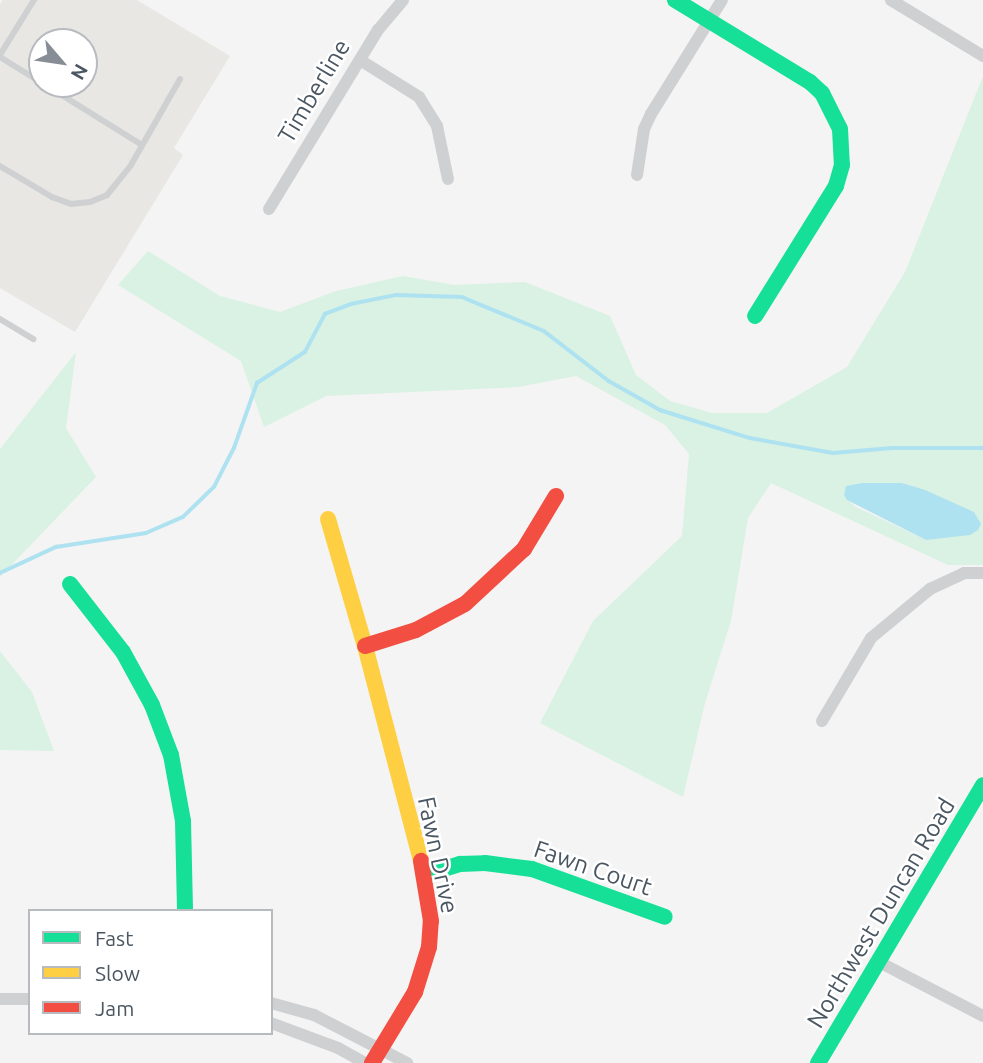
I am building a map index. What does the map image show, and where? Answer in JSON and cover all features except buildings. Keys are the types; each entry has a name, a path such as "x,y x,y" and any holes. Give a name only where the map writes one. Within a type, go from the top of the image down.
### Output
{"street":[{"name":"Timberline","path":"269,209 378,30 403,0"},
{"path":"675,0 810,82 822,93 840,129 842,165 836,186 755,316"},
{"path":"637,175 644,129 722,0"},
{"path":"891,0 983,56"},
{"path":"360,60 419,97 437,127 448,179"},
{"path":"365,646 416,630 465,604 524,549 556,496"},
{"name":"Fawn Drive","path":"328,519 365,646 424,875 431,921 423,973 372,1063"},
{"path":"822,721 871,638 930,590 964,573 983,573"},
{"path":"69,583 123,652 152,705 171,755 183,821 185,909"},
{"name":"Northwest Duncan Road","path":"818,1063 983,785"},
{"name":"Fawn Court","path":"424,875 460,864 485,863 531,869 664,917"},
{"path":"878,962 983,1016"},
{"path":"0,999 28,999"},
{"path":"273,1004 314,1014 407,1063"},
{"path":"273,1024 327,1044 365,1063"}],"lane":[{"path":"28,74 0,56 34,0"},
{"path":"0,166 52,197 71,204 90,202 107,195 142,145 180,79"},
{"path":"67,98 142,145"},
{"path":"0,319 33,339"}],"shaded area":[{"path":"3,0 137,0 230,56 174,148 183,155 75,332 0,288 0,4"}],"green space":[{"path":"983,76 983,565 948,565 771,483 748,518 731,621 705,703 683,797 540,723 593,621 682,536 689,454 665,425 576,376 518,387 326,396 264,427 241,361 118,285 148,251 220,296 280,312 336,291 403,276 454,285 525,282 610,316 636,375 670,401 712,413 767,413 847,367 905,272","holes":["862,483 902,483 974,512 926,540 854,506 844,495 846,486"]},
{"path":"76,352 66,428 96,477 0,577 0,449"},
{"path":"0,651 32,692 54,751 0,750"}],"water":[{"path":"862,483 902,483 925,490 974,512 981,524 978,530 970,535 926,540 847,500 844,495 846,486"}],"waterway":[{"path":"0,573 56,547 146,533 183,517 214,487 234,448 257,383 305,352 325,314 351,304 396,295 462,297 544,331 609,381 660,410 750,438 833,453 892,448 983,448"}],"traffic: fast":[{"path":"675,0 810,82 822,93 840,129 842,165 836,186 755,316"},
{"path":"70,584 123,652 152,705 171,755 183,821 185,909"},
{"path":"818,1063 983,785"},
{"path":"424,875 460,864 485,863 532,869 665,917"}],"traffic: slow":[{"path":"328,519 365,646 421,861"}],"traffic: jam":[{"path":"365,646 416,630 465,604 524,549 556,496"},
{"path":"372,1063 415,992 429,947 431,921 421,861"}]}
